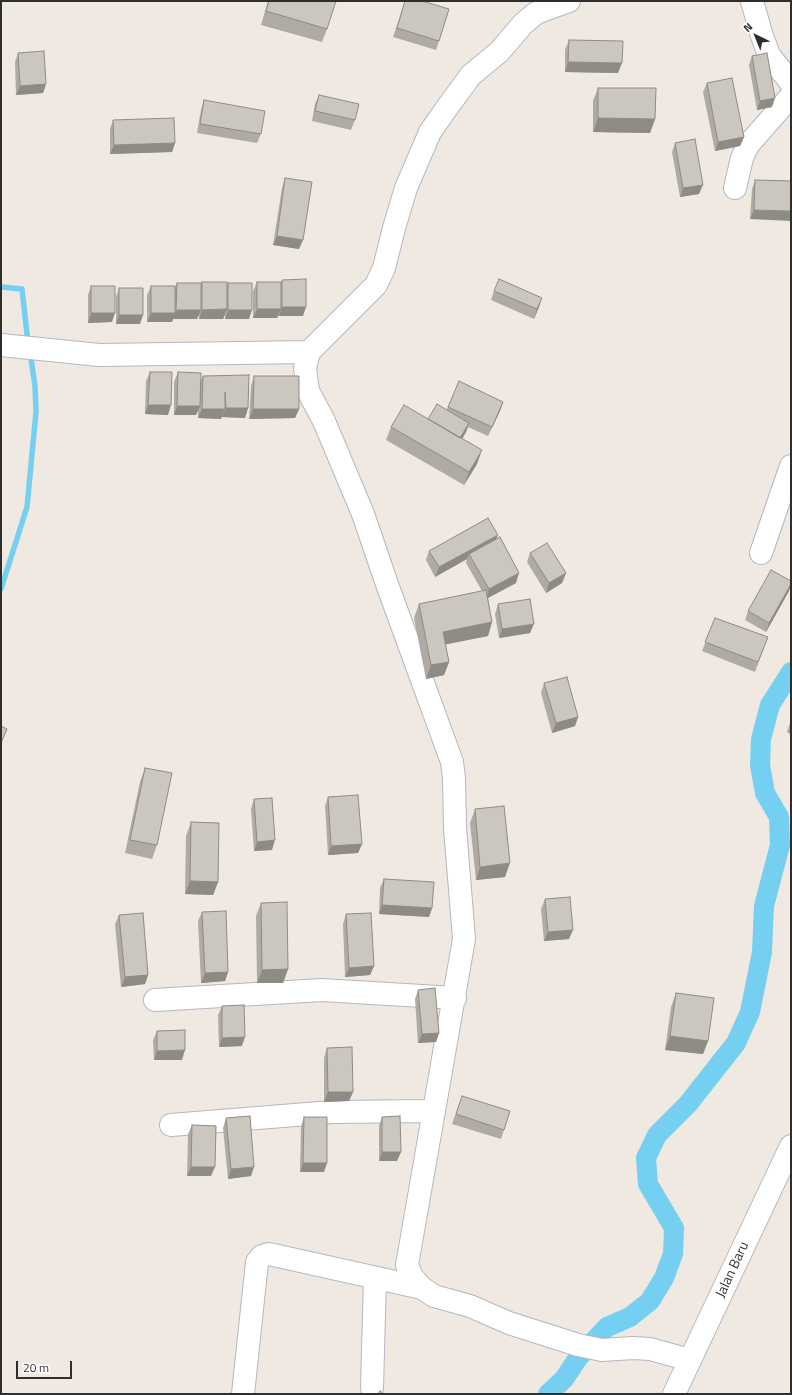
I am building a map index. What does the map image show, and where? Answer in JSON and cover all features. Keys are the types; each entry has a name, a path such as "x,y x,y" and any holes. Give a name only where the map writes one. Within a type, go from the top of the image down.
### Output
{"street":[{"path":"561,1 536,13 523,24 499,52 471,75 453,99 430,132 406,188 384,268 376,285 346,316 324,335 309,352 305,368 308,391 324,421 364,514 388,587 452,762 454,778 458,865 464,939 455,998 407,1265 412,1277 422,1288 434,1296 470,1306 510,1323 602,1350 633,1348 650,1349 690,1360"},
{"path":"752,1 769,55 791,83"},
{"path":"735,188 742,158 748,144 791,96"},
{"path":"1,345 99,355 309,352"},
{"path":"761,553 791,466"},
{"path":"155,1000 322,990 455,998"},
{"path":"171,1125 332,1112 434,1111"},
{"name":"Jalan Baru","path":"674,1394 791,1146"},
{"path":"243,1394 257,1262 262,1256 269,1254 422,1288"},
{"path":"372,1388 374,1278"}],"building":[{"path":"269,1 336,1 327,29 266,11"},
{"path":"405,1 422,1 449,9 439,41 397,28"},
{"path":"569,40 623,41 622,63 568,62"},
{"path":"44,51 46,84 20,86 18,53"},
{"path":"767,53 775,98 760,101 752,56"},
{"path":"732,78 744,137 718,142 707,83"},
{"path":"598,88 656,88 655,119 598,118"},
{"path":"319,95 359,104 355,120 315,111"},
{"path":"204,100 265,111 261,134 200,124"},
{"path":"174,118 175,143 114,145 113,120"},
{"path":"695,139 703,185 683,188 675,143"},
{"path":"285,178 312,182 303,240 277,236"},
{"path":"755,180 791,181 791,211 754,210"},
{"path":"306,279 306,307 282,307 282,280"},
{"path":"499,279 542,298 537,309 494,291"},
{"path":"202,282 227,282 227,309 202,310"},
{"path":"257,282 281,282 281,309 257,309"},
{"path":"177,283 201,283 201,310 176,310"},
{"path":"228,283 252,283 252,310 228,310"},
{"path":"91,286 115,286 115,313 91,313"},
{"path":"151,286 175,286 175,313 151,313"},
{"path":"119,288 143,288 143,315 119,315"},
{"path":"150,372 172,372 171,405 148,405"},
{"path":"178,372 201,373 200,406 177,406"},
{"path":"249,375 248,408 226,408 225,392 225,409 202,409 203,376"},
{"path":"254,376 299,376 299,409 253,409"},
{"path":"459,381 503,402 492,427 448,407"},
{"path":"437,404 469,423 460,438 428,419"},
{"path":"404,405 482,450 469,472 391,427"},
{"path":"488,518 498,535 439,567 429,551"},
{"path":"500,537 519,573 489,589 469,554"},
{"path":"547,543 566,573 549,583 530,553"},
{"path":"771,570 791,581 791,584 769,623 748,611"},
{"path":"486,590 492,622 443,632 449,662 431,665 419,604"},
{"path":"530,599 534,624 502,629 498,604"},
{"path":"715,618 768,637 758,662 705,642"},
{"path":"567,677 578,717 556,723 544,683"},
{"path":"1,726 7,729 1,743"},
{"path":"145,768 172,773 157,845 130,840"},
{"path":"358,795 362,844 331,846 328,797"},
{"path":"272,798 275,840 257,842 254,799"},
{"path":"504,806 510,863 480,867 475,809"},
{"path":"191,822 219,823 218,882 190,881"},
{"path":"384,879 434,882 432,908 382,905"},
{"path":"570,897 573,930 548,932 545,899"},
{"path":"287,902 288,969 262,970 261,903"},
{"path":"226,911 228,972 205,973 202,912"},
{"path":"143,913 148,975 125,977 119,915"},
{"path":"371,913 374,966 349,968 346,914"},
{"path":"435,988 439,1033 422,1034 418,990"},
{"path":"676,993 714,998 708,1041 670,1036"},
{"path":"244,1005 245,1037 222,1038 222,1006"},
{"path":"185,1030 185,1050 157,1051 157,1031"},
{"path":"352,1047 353,1092 328,1092 327,1048"},
{"path":"462,1096 510,1111 504,1130 456,1114"},
{"path":"250,1116 254,1167 231,1169 226,1118"},
{"path":"400,1116 401,1152 382,1152 382,1117"},
{"path":"304,1117 327,1117 327,1163 303,1163"},
{"path":"192,1125 216,1126 215,1167 191,1167"}],"waterway":[{"path":"1,287 22,289 28,343"},
{"path":"1,589 27,507 36,412 35,386 30,352"},
{"path":"548,1394 564,1379 578,1358 607,1327 630,1317 650,1301 664,1278 673,1254 674,1228 648,1184 646,1158 657,1135 688,1104 736,1043 750,1012 762,952 764,906 780,845 779,817 765,793 760,765 761,739 770,705 791,672"}]}
